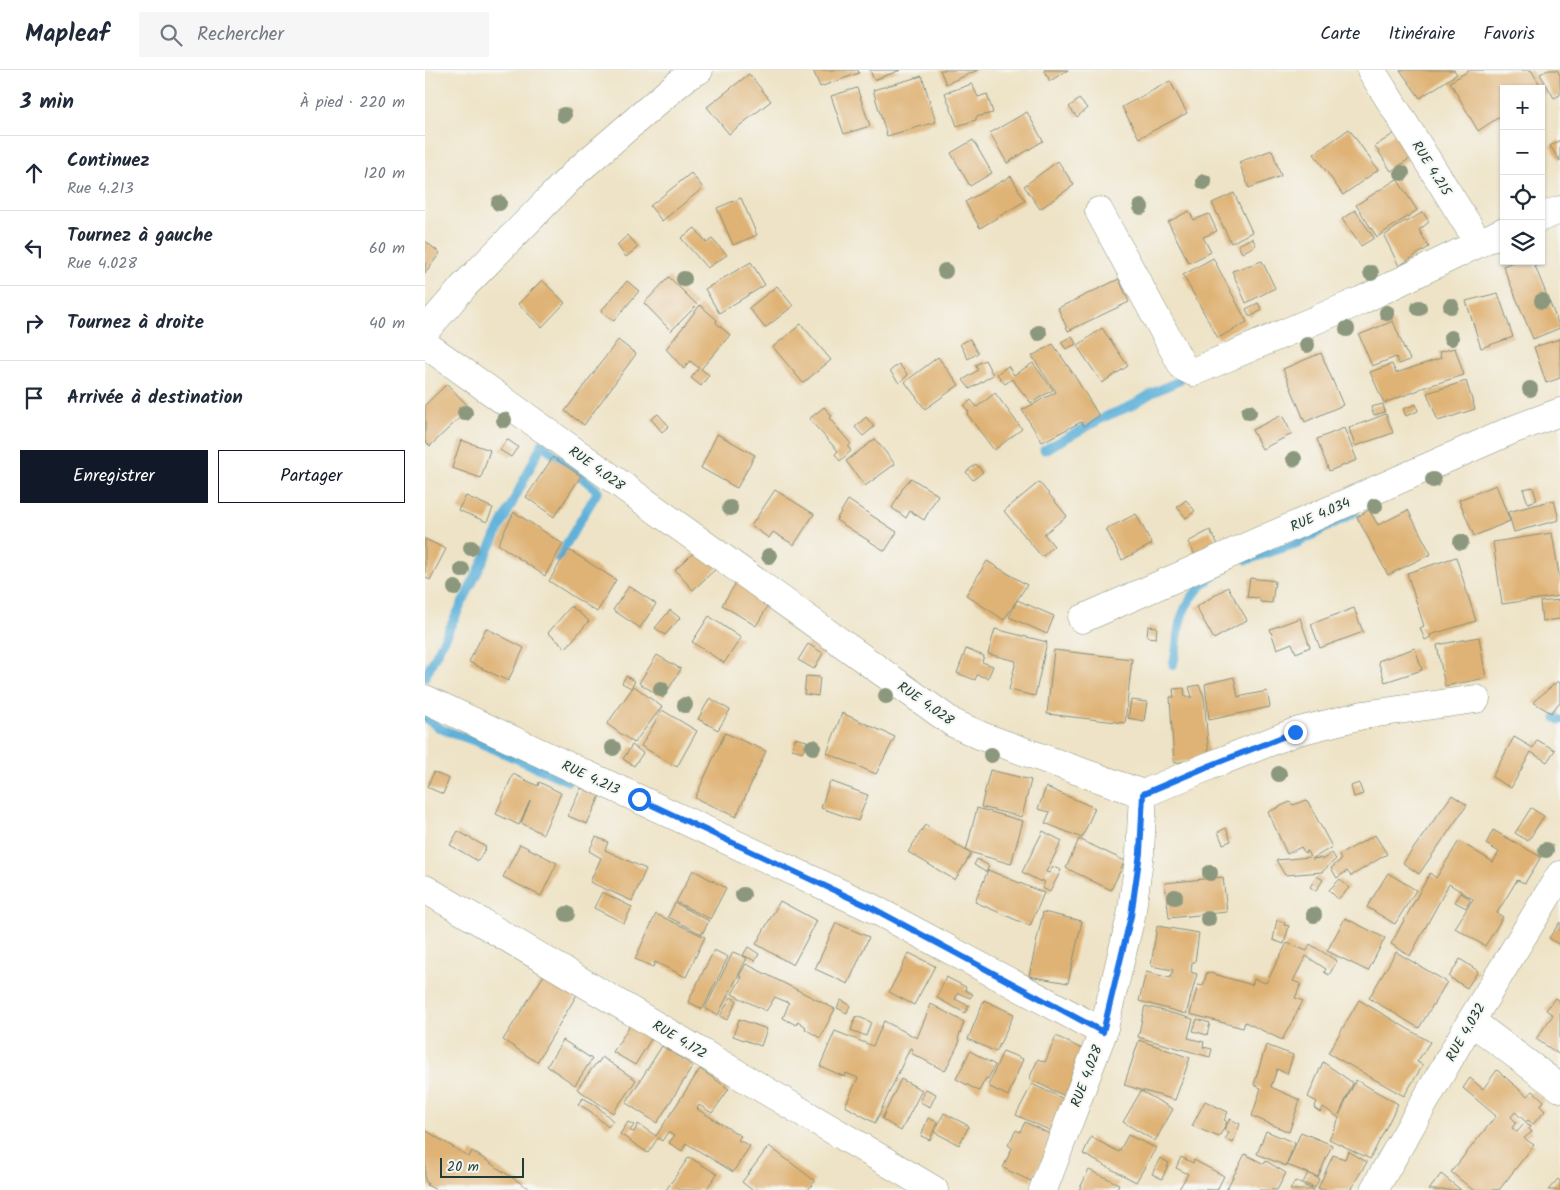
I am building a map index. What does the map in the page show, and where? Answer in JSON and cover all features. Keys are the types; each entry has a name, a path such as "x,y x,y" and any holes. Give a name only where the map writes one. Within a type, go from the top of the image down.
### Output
{"street":[{"name":"RUE 4.215","path":"1371,70 1479,243"},
{"path":"425,331 465,285 576,172 691,72"},
{"path":"1545,216 1560,210"},
{"path":"1099,211 1183,367 1193,372 1360,301 1500,233"},
{"name":"RUE 4.028","path":"425,344 953,723 984,737 1143,794 1140,853 1132,907 1103,1032 1043,1190"},
{"name":"RUE 4.034","path":"1081,619 1512,430 1560,412"},
{"name":"RUE 4.213","path":"425,699 872,908 1103,1032"},
{"path":"1143,794 1295,732 1363,715 1476,699"},
{"name":"RUE 4.032","path":"1374,1190 1471,1021 1560,875"},
{"name":"RUE 4.172","path":"425,889 934,1190"},
{"path":"1471,1021 1560,1088"}],"building":[{"path":"813,70 858,70 859,73 820,87"},
{"path":"870,70 901,70 874,80"},
{"path":"940,70 978,70 946,84"},
{"path":"1044,70 1068,70 1050,81"},
{"path":"1400,70 1454,70 1457,74 1420,98"},
{"path":"1470,70 1531,70 1540,85 1500,85 1500,116 1478,131 1450,82"},
{"path":"1548,70 1557,70 1560,75 1560,95 1554,98 1540,74"},
{"path":"749,74 771,101 729,134 707,107"},
{"path":"922,76 936,122 887,136 873,90"},
{"path":"1170,81 1187,113 1139,138 1122,107"},
{"path":"972,84 978,97 987,94 993,113 976,117 976,120 957,126 945,93"},
{"path":"857,88 870,126 844,134 831,96"},
{"path":"1079,99 1087,108 1077,117 1069,107"},
{"path":"1027,112 1043,141 1007,163 990,133"},
{"path":"1349,129 1378,170 1343,195 1314,154"},
{"path":"1401,129 1417,154 1391,171 1375,146"},
{"path":"973,140 992,173 970,186 951,153"},
{"path":"1560,140 1560,161 1550,146"},
{"path":"1272,150 1281,176 1249,188 1239,162"},
{"path":"1058,161 1074,185 1040,209 1024,186"},
{"path":"691,173 703,188 662,221 650,206"},
{"path":"1011,176 1025,201 980,228 965,202"},
{"path":"1397,179 1417,210 1377,237 1356,205"},
{"path":"1234,193 1252,232 1231,243 1212,203"},
{"path":"741,198 757,235 733,245 717,208"},
{"path":"1355,210 1374,238 1361,246 1342,219"},
{"path":"1189,211 1194,220 1209,214 1217,231 1203,237 1211,252 1189,263 1168,222"},
{"path":"1423,212 1429,222 1419,230 1429,247 1399,266 1384,236 1405,221 1407,222"},
{"path":"695,228 707,243 712,239 727,255 707,268 681,238"},
{"path":"628,235 638,247 626,257 617,245"},
{"path":"1252,238 1256,245 1242,253 1238,245"},
{"path":"425,241 440,253 425,273"},
{"path":"1213,258 1247,322 1218,338 1183,275"},
{"path":"1262,261 1275,288 1246,303 1232,271"},
{"path":"751,262 765,285 719,313 705,289"},
{"path":"1535,265 1560,328 1533,339 1503,266"},
{"path":"669,277 697,305 671,331 644,303"},
{"path":"1119,279 1129,302 1068,331 1058,308"},
{"path":"542,280 565,303 542,327 518,304"},
{"path":"627,281 639,291 614,321 601,311"},
{"path":"777,286 793,306 765,328 749,308"},
{"path":"1498,293 1513,337 1481,348 1466,301"},
{"path":"1258,303 1262,310 1250,317 1246,309"},
{"path":"700,305 730,335 701,369 709,375 701,386 691,378 699,368 690,361 684,369 666,349"},
{"path":"1393,321 1410,360 1399,364 1396,357 1372,366 1359,335"},
{"path":"801,324 831,360 803,383 773,347"},
{"path":"1102,328 1128,366 1102,383 1077,346"},
{"path":"1072,336 1076,344 1066,349 1061,342"},
{"path":"970,339 978,353 968,359 960,344"},
{"path":"1560,339 1560,378 1546,383 1534,347"},
{"path":"618,340 636,354 584,425 565,411"},
{"path":"1053,344 1099,416 1084,426 1081,422 1042,442 1022,410 1056,392 1032,356"},
{"path":"1455,348 1464,375 1419,389 1384,403 1370,372 1392,364 1396,373 1441,358 1439,352"},
{"path":"1321,353 1343,405 1305,422 1283,369"},
{"path":"938,357 959,385 925,409 905,382"},
{"path":"985,360 993,375 970,389 963,380 978,370 975,365"},
{"path":"1033,363 1053,390 1031,403 1012,379 1005,384 997,374 1008,366 1014,375"},
{"path":"899,364 908,375 899,383 890,371"},
{"path":"1466,381 1475,409 1438,421 1427,393"},
{"path":"447,384 470,408 430,446 425,441 425,405"},
{"path":"995,393 1022,429 994,450 967,414 969,412 964,406 971,400 977,407"},
{"path":"1383,404 1385,412 1374,415 1371,407"},
{"path":"1416,404 1418,411 1406,416 1403,409"},
{"path":"824,407 832,416 829,418 851,444 848,447 851,451 840,461 835,454 838,451 809,419"},
{"path":"658,414 669,426 662,432 651,419"},
{"path":"1386,414 1393,433 1355,446 1349,428"},
{"path":"1282,415 1292,434 1262,449 1252,430"},
{"path":"866,417 874,427 863,436 855,427"},
{"path":"1344,428 1357,460 1329,471 1317,439"},
{"path":"717,434 755,455 737,488 701,468"},
{"path":"507,439 518,447 511,457 500,450"},
{"path":"875,439 895,464 865,486 846,461"},
{"path":"461,440 490,450 481,478 452,468"},
{"path":"553,457 581,476 554,517 526,497"},
{"path":"976,464 983,472 973,480 966,472"},
{"path":"911,478 938,495 924,520 910,511 906,518 892,508 904,486"},
{"path":"1039,482 1067,516 1044,534 1054,546 1042,557 1004,511"},
{"path":"1496,485 1510,521 1474,536 1459,500"},
{"path":"1533,487 1537,500 1528,503 1523,489"},
{"path":"775,490 814,514 794,545 773,532 769,538 751,526"},
{"path":"466,496 493,508 487,522 458,510"},
{"path":"848,500 897,532 885,551 836,520"},
{"path":"1186,500 1195,511 1186,518 1177,507"},
{"path":"1554,500 1559,520 1514,532 1508,512"},
{"path":"1369,510 1378,525 1408,510 1431,554 1388,575 1357,517"},
{"path":"514,512 563,544 545,576 498,544"},
{"path":"1136,514 1152,544 1122,560 1106,529"},
{"path":"1210,530 1221,550 1199,562 1188,542"},
{"path":"1552,533 1560,580 1560,596 1502,604 1493,542"},
{"path":"425,539 446,549 430,580 425,577"},
{"path":"701,546 719,566 693,590 675,570"},
{"path":"567,551 571,551 616,580 597,612 549,581"},
{"path":"1456,557 1476,621 1430,635 1431,637 1425,640 1420,628 1424,626 1407,573"},
{"path":"987,561 1027,585 1004,620 966,595"},
{"path":"1250,578 1275,581 1272,603 1260,602 1260,598 1247,597"},
{"path":"737,581 771,601 756,626 722,605"},
{"path":"629,586 656,604 640,628 613,610"},
{"path":"1228,587 1247,620 1214,639 1196,607"},
{"path":"1017,600 1054,616 1047,634 1009,617"},
{"path":"1560,600 1560,619 1542,621 1540,602"},
{"path":"571,606 589,621 566,648 548,633"},
{"path":"1354,608 1363,632 1320,648 1311,624"},
{"path":"670,610 680,618 665,635 655,628"},
{"path":"709,616 741,638 724,663 692,642"},
{"path":"1300,618 1310,647 1296,653 1292,643 1277,649 1270,629"},
{"path":"1148,626 1157,627 1156,638 1147,637"},
{"path":"486,628 524,648 508,681 469,662"},
{"path":"995,629 1047,642 1035,696 1009,690 1016,661 988,654"},
{"path":"1479,637 1486,678 1445,686 1437,645"},
{"path":"808,644 823,653 814,669 798,660"},
{"path":"1415,648 1422,670 1385,682 1378,661"},
{"path":"966,649 984,656 982,662 993,666 988,678 977,675 975,680 957,673"},
{"path":"1054,650 1132,659 1125,723 1047,714"},
{"path":"657,655 681,669 663,698 639,683"},
{"path":"626,676 635,681 631,688 622,683"},
{"path":"806,676 820,677 818,696 804,694"},
{"path":"1234,677 1238,697 1267,691 1270,707 1209,720 1205,684"},
{"path":"1558,681 1560,683 1560,702 1551,713 1533,702"},
{"path":"1199,685 1204,696 1209,757 1174,763 1170,697 1174,697 1173,689 1184,688 1185,697 1192,697 1189,687"},
{"path":"634,686 662,707 634,743 607,724"},
{"path":"710,698 730,710 718,730 698,719"},
{"path":"1131,700 1147,702 1144,721 1128,718"},
{"path":"662,710 697,731 677,767 641,746"},
{"path":"842,713 895,737 876,774 827,753"},
{"path":"725,733 766,751 736,817 695,798"},
{"path":"1514,737 1533,748 1537,740 1555,750 1547,762 1531,752 1511,788 1492,777"},
{"path":"795,738 807,741 803,752 792,749"},
{"path":"632,745 643,753 634,766 623,759"},
{"path":"990,770 1031,780 1022,817 981,807"},
{"path":"434,772 449,779 443,794 427,787"},
{"path":"513,774 538,786 539,782 561,793 543,834 521,823 530,801 519,825 496,814"},
{"path":"830,781 868,795 858,821 821,808"},
{"path":"1359,783 1363,794 1354,797 1351,786"},
{"path":"1046,787 1095,808 1082,838 1045,823 1050,812 1038,809"},
{"path":"581,788 600,796 587,824 568,816"},
{"path":"1452,795 1467,805 1419,874 1403,863"},
{"path":"1307,800 1332,847 1312,859 1321,858 1322,860 1332,853 1336,859 1322,872 1285,875 1276,860 1310,857 1307,851 1305,853 1301,847 1287,854 1268,812 1290,802 1293,805"},
{"path":"977,808 1023,821 1011,864 966,851"},
{"path":"1531,808 1544,816 1528,841 1515,833"},
{"path":"925,825 971,854 955,880 908,852"},
{"path":"1226,828 1231,841 1223,844 1218,832"},
{"path":"1493,830 1541,857 1525,883 1517,880 1497,913 1503,917 1485,946 1455,928 1473,899 1449,884 1410,956 1391,944 1430,873 1436,878 1459,841 1493,862 1499,852 1486,844"},
{"path":"458,831 486,847 478,861 450,845"},
{"path":"1043,831 1062,841 1046,872 1049,873 1053,867 1061,870 1050,892 1042,888 1045,882 1041,880 1041,882 1022,872"},
{"path":"1375,835 1387,854 1351,876 1347,871 1337,878 1331,868 1341,860 1339,855"},
{"path":"596,837 608,842 605,850 646,869 632,901 590,882 601,858 589,851"},
{"path":"1079,839 1125,861 1111,890 1066,868"},
{"path":"520,844 557,863 541,896 503,877"},
{"path":"977,859 989,866 986,872 974,865"},
{"path":"693,870 726,888 710,919 676,902"},
{"path":"988,870 1044,893 1030,926 975,902"},
{"path":"1388,873 1416,890 1395,924 1367,907"},
{"path":"1317,876 1323,880 1316,891 1310,887"},
{"path":"1223,877 1227,912 1169,918 1165,883"},
{"path":"1340,879 1349,888 1338,899 1329,890"},
{"path":"602,892 632,907 624,923 594,908"},
{"path":"1461,893 1469,898 1470,901 1466,908 1455,902"},
{"path":"780,901 817,921 793,965 756,944"},
{"path":"675,903 709,921 702,934 668,917"},
{"path":"1043,912 1082,921 1068,983 1029,976"},
{"path":"656,914 705,937 686,977 655,962 653,967 635,959"},
{"path":"1345,918 1385,938 1368,971 1327,951"},
{"path":"1277,920 1285,922 1284,925 1289,926 1284,944 1273,940"},
{"path":"1560,922 1560,945 1549,938"},
{"path":"836,923 869,937 848,984 815,969"},
{"path":"1157,926 1199,933 1195,962 1192,962 1191,972 1197,974 1186,1014 1139,1001 1146,972 1170,978 1173,970 1151,966"},
{"path":"1287,943 1307,951 1310,944 1337,961 1329,975 1324,972 1326,969 1306,956 1293,981 1301,984 1295,998 1303,1001 1282,1040 1245,1022 1243,1028 1190,1014 1198,985 1203,986 1207,972 1252,985 1254,979 1266,983"},
{"path":"748,947 759,954 755,961 743,955"},
{"path":"714,950 728,957 703,1009 688,1002"},
{"path":"733,952 747,958 718,1015 705,1009"},
{"path":"1396,952 1447,982 1419,1028 1369,998"},
{"path":"909,953 935,966 914,1005 889,992"},
{"path":"1460,959 1478,971 1467,988 1449,977"},
{"path":"746,964 835,1009 820,1038 805,1029 806,1027 798,1021 796,1025 783,1018 789,1003 775,997 766,1011 732,994 742,977 739,976"},
{"path":"544,975 579,991 537,1062 503,1040"},
{"path":"946,977 966,987 965,990 973,994 970,998 958,993 955,999 969,1006 965,1013 937,998"},
{"path":"731,997 737,1001 727,1020 720,1016"},
{"path":"1555,998 1560,1002 1560,1055 1536,1039 1553,1015 1546,1010"},
{"path":"841,1000 850,1005 847,1013 837,1008"},
{"path":"984,1000 1014,1014 996,1052 968,1039"},
{"path":"1359,1000 1430,1042 1417,1062 1423,1065 1404,1096 1328,1053"},
{"path":"931,1004 964,1022 958,1039 960,1041 945,1071 911,1053 913,1049 910,1048 875,1123 845,1106 858,1078 846,1073 845,1077 820,1066 835,1031 873,1046 884,1021 917,1038"},
{"path":"1145,1006 1193,1019 1188,1038 1204,1042 1203,1047 1212,1049 1210,1057 1138,1037"},
{"path":"856,1016 871,1022 866,1036 851,1030"},
{"path":"739,1019 767,1029 761,1046 733,1036"},
{"path":"1197,1019 1210,1023 1207,1035 1193,1031"},
{"path":"632,1022 653,1036 635,1065 613,1052"},
{"path":"1056,1036 1088,1052 1071,1099 1029,1079 1038,1059 1045,1062"},
{"path":"563,1040 592,1059 575,1085 547,1066"},
{"path":"1139,1040 1190,1058 1175,1100 1124,1085"},
{"path":"1266,1045 1293,1055 1287,1074 1277,1069 1271,1087 1300,1100 1289,1132 1252,1116 1261,1088 1254,1085"},
{"path":"662,1046 693,1066 657,1123 626,1103"},
{"path":"970,1051 995,1065 979,1091 956,1079"},
{"path":"1003,1051 1023,1059 1008,1096 988,1086"},
{"path":"602,1057 636,1080 613,1113 577,1089"},
{"path":"1323,1062 1353,1083 1339,1115 1356,1080 1398,1104 1370,1159 1329,1139 1339,1118 1323,1107 1320,1112 1314,1108 1317,1102 1308,1097"},
{"path":"700,1069 729,1089 712,1113 699,1105 697,1109 741,1136 738,1140 750,1146 733,1172 686,1143 682,1151 669,1143 674,1136 668,1132 662,1141 658,1138 648,1153 620,1134 628,1122 634,1125 630,1131 634,1132 638,1124 656,1136"},
{"path":"1497,1070 1527,1096 1533,1091 1544,1101 1540,1106 1545,1111 1533,1124 1528,1120 1526,1122 1515,1112 1511,1117 1516,1122 1512,1128 1517,1132 1525,1123 1531,1127 1529,1129 1532,1132 1524,1138 1534,1145 1499,1190 1473,1190 1451,1172 1496,1116 1463,1088 1470,1078 1483,1089"},
{"path":"901,1079 922,1090 901,1131 882,1119"},
{"path":"1032,1084 1066,1100 1051,1131 1016,1115"},
{"path":"926,1089 936,1094 930,1107 920,1102"},
{"path":"1141,1091 1173,1109 1155,1141 1123,1122"},
{"path":"583,1098 596,1105 613,1121 608,1127 590,1111 578,1104"},
{"path":"1205,1101 1228,1112 1224,1120 1227,1122 1219,1137 1192,1126"},
{"path":"944,1113 969,1126 959,1145 934,1132"},
{"path":"928,1118 937,1122 930,1140 921,1136"},
{"path":"1230,1119 1240,1124 1233,1143 1225,1139 1229,1133 1224,1130"},
{"path":"1025,1122 1058,1138 1038,1167 1031,1181 1003,1168 1012,1148 1008,1145 1016,1130 1020,1132"},
{"path":"425,1130 469,1157 472,1151 531,1190 436,1190 427,1185 428,1183 425,1181"},
{"path":"1266,1131 1295,1143 1286,1166 1257,1154"},
{"path":"1301,1132 1332,1145 1318,1177 1287,1165"},
{"path":"1128,1135 1156,1148 1136,1182 1083,1154 1091,1137 1119,1152"},
{"path":"769,1146 815,1181 808,1190 752,1190 742,1182"},
{"path":"1348,1151 1367,1162 1350,1190 1322,1190 1318,1188 1333,1155 1345,1159"},
{"path":"1245,1154 1264,1164 1266,1161 1286,1173 1277,1190 1226,1190"},
{"path":"689,1157 717,1174 706,1190 666,1190"},
{"path":"1181,1157 1193,1163 1194,1160 1224,1176 1217,1190 1179,1189 1188,1174 1176,1168"},
{"path":"1160,1158 1169,1163 1162,1179 1152,1174"},
{"path":"1089,1170 1119,1184 1116,1190 1079,1190"},
{"path":"1308,1173 1319,1179 1315,1188 1303,1183"},
{"path":"1441,1174 1461,1190 1429,1190"},
{"path":"1558,1179 1560,1181 1560,1190 1548,1190"},
{"path":"1295,1181 1314,1190 1290,1190"}],"waterway":[{"path":"1044,450 1107,416 1179,381"},
{"path":"425,677 542,444 598,491 558,558"},
{"path":"1247,560 1298,543 1355,512"},
{"path":"1173,665 1180,622 1186,606 1201,586 1221,571"},
{"path":"425,718 441,729 480,743 568,781"},
{"path":"1556,718 1560,720"}],"route":[{"path":"639,799 872,908 1103,1032 1131,916 1140,853 1143,794 1295,732"}]}
